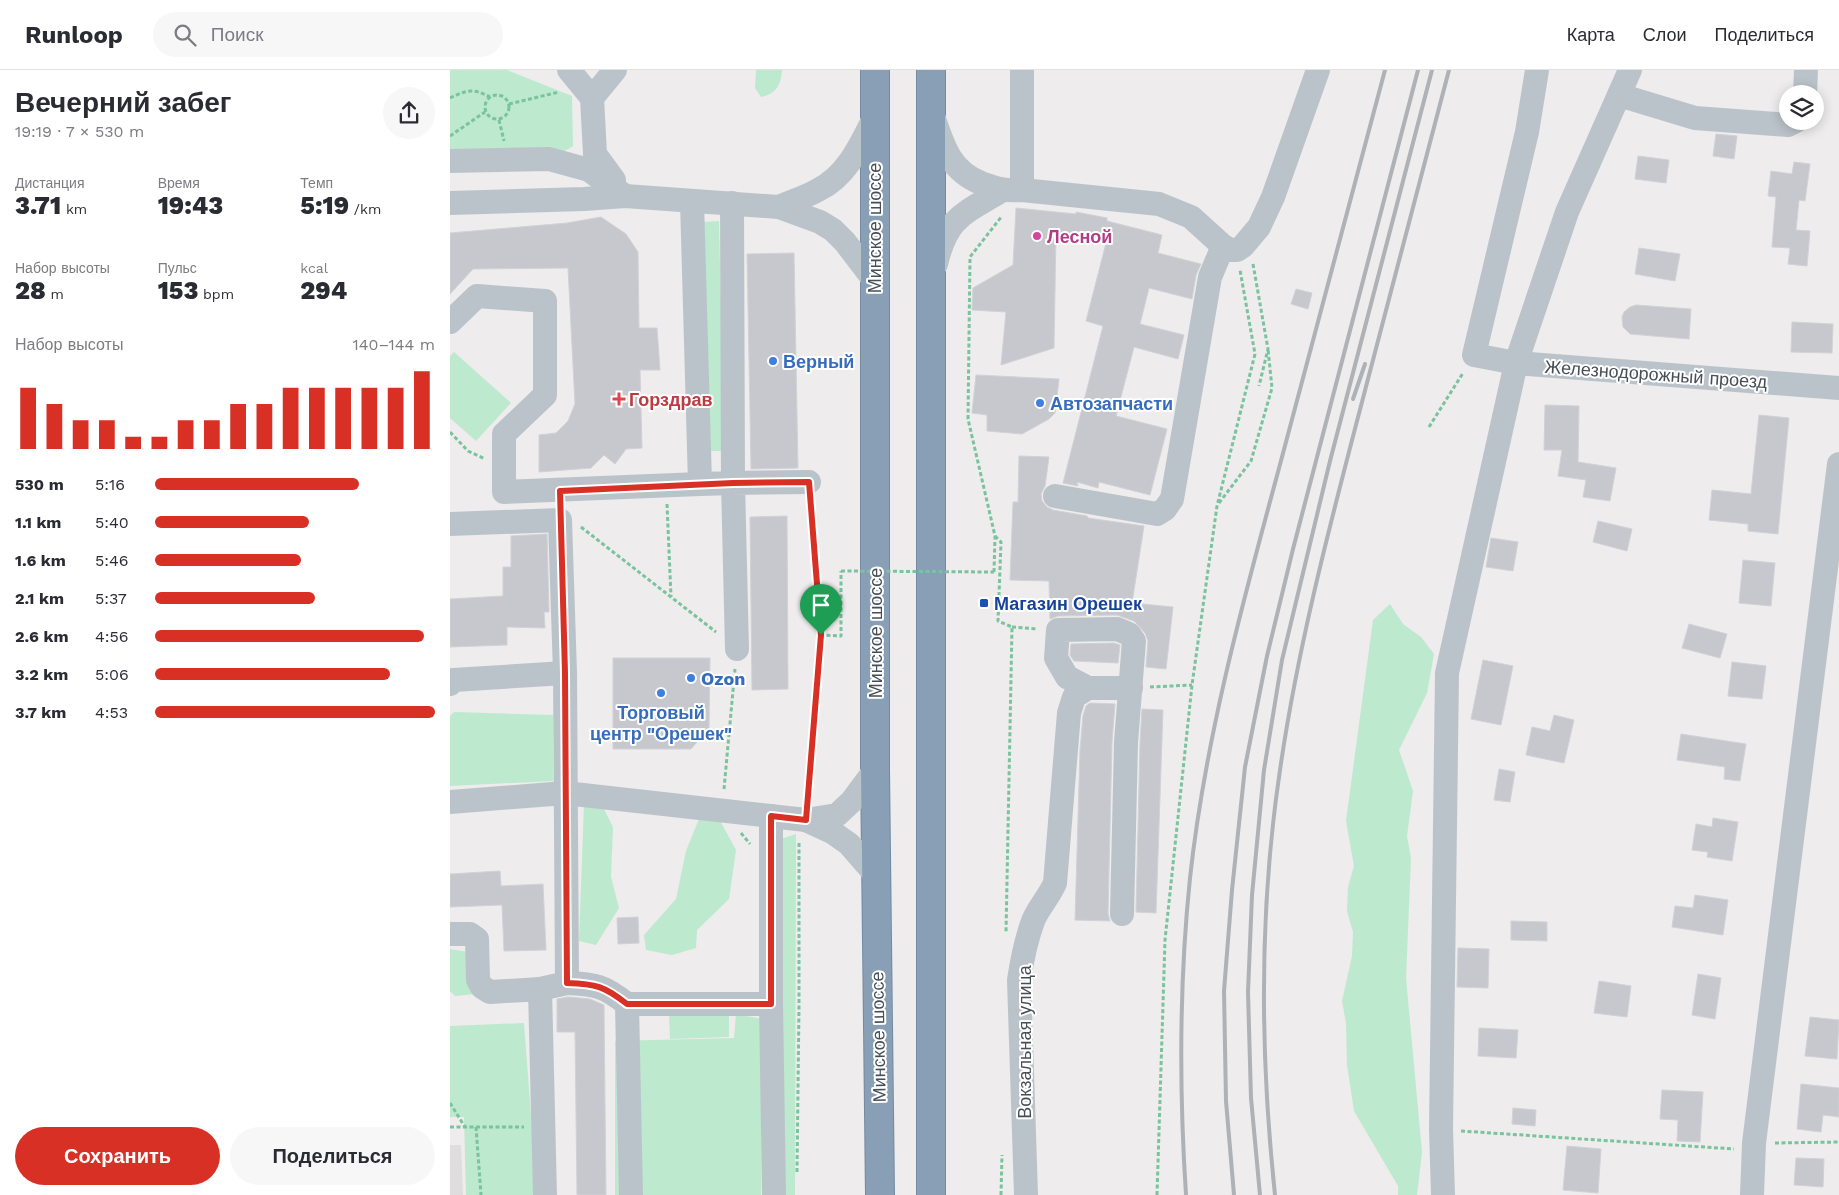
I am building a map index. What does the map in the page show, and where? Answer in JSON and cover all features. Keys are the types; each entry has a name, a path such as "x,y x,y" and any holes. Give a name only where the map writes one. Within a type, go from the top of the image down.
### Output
{"highway":[{"name":"Минское шоссе","path":"875,70 876,875 880,1195"},
{"path":"931,70 931,1195"}],"street":[{"path":"615,70 584,81 595,154 625,196"},
{"path":"1012,190 1022,70"},
{"path":"1055,496 1157,514 1165,509 1172,499 1210,277 1239,251 1259,227 1273,197 1318,70"},
{"path":"1474,355 1527,132 1538,70"},
{"path":"1443,1195 1441,1129 1447,673 1516,363 1567,212 1630,70"},
{"path":"1806,70 1806,85"},
{"path":"1619,95 1696,118 1779,124"},
{"path":"931,111 943,147 958,170 971,179 1012,190 1159,204 1191,217 1239,251"},
{"path":"779,207 820,189 837,175 855,154 874,118"},
{"path":"450,161 549,159 589,170 625,196"},
{"path":"932,282 944,234 959,216 1012,190"},
{"path":"450,203 625,196 779,207 820,222 833,230 845,242 874,280"},
{"path":"692,200 700,484"},
{"path":"732,203 733,483 737,648"},
{"path":"450,322 477,296 545,301 545,395 504,434 504,492 700,484 809,482"},
{"name":"Железнодорожный проезд","path":"1474,355 1516,363 1839,388"},
{"path":"1752,1195 1754,1143 1839,464"},
{"path":"560,491 565,673 567,983"},
{"path":"450,524 560,520"},
{"path":"1122,914 1126,742 1131,688 1134,641 1129,634 1117,630 1058,630 1056,658 1067,677 1088,688 1131,688"},
{"path":"450,684 453,680 565,673"},
{"name":"Вокзальная улица","path":"1026,1195 1020,980 1024,953 1034,920 1050,895 1054,883 1069,713 1074,697 1088,688"},
{"path":"450,802 565,793 806,820 837,815 852,801 876,770"},
{"path":"771,816 774,1195"},
{"path":"806,820 832,832 849,844 876,875"},
{"path":"450,934 470,934 477,939 478,980 482,988 490,992 540,989 567,983 592,984 610,990 627,1004 771,1004"},
{"path":"540,989 545,1195"},
{"path":"627,1004 631,1195"}],"path":[{"path":"509,104 584,81"},
{"path":"450,98 465,91 480,91 490,97 502,96 509,104 506,116 499,120 491,118 486,112 485,104 490,97"},
{"path":"450,136 486,112"},
{"path":"821,635 842,636 841,571 994,572 995,536 968,419 970,257 1012,190"},
{"path":"1218,506 1251,461 1272,388 1268,349 1253,264 1239,251"},
{"path":"1157,1195 1165,940 1192,685 1218,506 1255,354 1239,251"},
{"path":"1259,386 1268,349"},
{"path":"1428,427 1474,355"},
{"path":"450,432 468,451 485,459"},
{"path":"797,1176 799,840 806,820 821,635 809,482"},
{"path":"666,486 671,597"},
{"path":"560,520 584,528 737,648 722,810 771,869"},
{"path":"995,536 1001,542 998,621 1012,627 1006,936"},
{"path":"1131,688 1192,685"},
{"path":"793,900 799,908"},
{"path":"450,1103 465,1127"},
{"path":"450,1127 543,1126"},
{"path":"476,1127 481,1195"},
{"path":"1441,1129 1736,1149 1754,1143 1839,1142"},
{"path":"1001,1195 1002,1145"}],"shaded area":[{"path":"450,1145 461,1145 463,1195 450,1195"}],"green space":[{"path":"450,70 507,70 572,96 573,146 563,152 450,156"},
{"path":"756,70 782,70 777,88 766,96 761,97 755,88"},
{"path":"719,221 724,451 708,451 703,222"},
{"path":"454,352 511,403 476,441 450,418 450,356"},
{"path":"1390,604 1403,624 1421,637 1434,654 1427,693 1399,750 1413,791 1407,836 1411,858 1406,978 1422,1152 1417,1195 1398,1195 1398,1186 1354,1111 1347,1065 1346,1023 1342,1001 1352,956 1353,932 1347,911 1348,887 1354,866 1346,821 1373,620"},
{"path":"454,712 553,715 553,781 450,786 450,716"},
{"path":"584,803 601,803 613,827 611,877 619,908 596,945 579,941"},
{"path":"718,817 736,850 729,899 697,930 696,948 672,955 646,950 644,935 676,899 686,851 699,819"},
{"path":"796,834 795,1195 781,1195 781,839"},
{"path":"450,949 468,952 475,994 455,996 450,991"},
{"path":"729,1012 729,1037 670,1039 669,1014"},
{"path":"736,1014 762,1019 761,1195 615,1195 615,1041 734,1038"},
{"path":"524,1023 537,1195 466,1195 464,1117 450,1117 450,1026"}],"building":[{"path":"1716,134 1737,136 1734,159 1713,156"},
{"path":"1638,156 1669,160 1666,183 1635,179"},
{"path":"1794,162 1810,164 1805,201 1799,200 1796,230 1810,231 1807,266 1788,264 1790,248 1772,247 1776,197 1768,196 1771,171 1792,174"},
{"path":"1016,208 1076,214 1076,212 1107,218 1107,221 1162,235 1158,253 1201,264 1196,275 1192,299 1149,288 1140,324 1184,335 1178,359 1134,347 1116,416 1167,429 1150,495 1099,482 1098,488 1077,482 1078,486 1063,483 1103,326 1086,321 1106,243 1056,234 1054,348 1001,365 1006,312 972,310 973,288 1013,265"},
{"path":"601,217 626,234 638,252 639,328 657,328 660,370 640,370 642,448 626,449 615,464 604,455 591,468 539,472 539,435 556,433 568,421 575,404 568,268 473,269 450,294 450,233 567,223"},
{"path":"1639,248 1680,254 1675,281 1635,274"},
{"name":"Верный","path":"794,253 798,468 751,469 747,254"},
{"path":"1296,289 1312,293 1308,309 1291,304"},
{"path":"1636,305 1691,309 1689,339 1630,334 1623,327 1622,317 1624,312"},
{"path":"1792,322 1833,324 1832,353 1791,352"},
{"path":"976,375 1059,379 1055,413 1049,419 1022,434 987,431 987,415 972,413"},
{"path":"1545,405 1579,406 1578,462 1616,468 1610,501 1583,497 1586,480 1558,476 1562,450 1544,450"},
{"path":"1759,415 1789,418 1778,534 1748,531 1748,524 1709,520 1712,490 1751,494"},
{"path":"1019,456 1049,457 1045,486 1041,494 1042,501 1047,507 1053,510 1087,516 1088,518 1144,526 1132,603 1173,607 1166,669 1146,667 1148,641 1145,633 1134,621 1117,615 1058,616 1050,619 1049,581 1010,580 1013,502 1018,502"},
{"path":"787,516 788,689 752,690 750,517"},
{"path":"1598,521 1632,529 1627,551 1593,542"},
{"path":"547,534 549,612 544,612 545,628 507,627 507,645 450,647 450,599 503,596 503,567 511,567 511,536"},
{"path":"1491,538 1518,542 1513,571 1486,567"},
{"path":"1743,560 1775,563 1771,606 1739,603"},
{"path":"1689,624 1727,634 1720,658 1682,648"},
{"path":"1114,643 1120,645 1118,663 1074,661 1070,655 1071,644"},
{"name":"Торговый центр \"Орешек\"","path":"613,658 710,658 709,728 691,749 613,749"},
{"path":"1483,660 1513,666 1501,725 1471,719"},
{"path":"1732,662 1766,666 1762,699 1728,696"},
{"path":"1090,703 1115,704 1112,742 1108,914 1110,921 1075,920 1080,750 1083,716 1086,706"},
{"path":"1142,709 1163,710 1156,913 1136,912"},
{"path":"1554,715 1574,720 1564,763 1526,755 1532,727 1550,731"},
{"path":"1681,734 1746,744 1740,781 1724,779 1725,767 1677,760"},
{"path":"1499,769 1515,772 1510,802 1494,800"},
{"path":"1713,818 1738,822 1732,861 1707,857 1708,852 1692,850 1696,824 1712,827"},
{"path":"500,871 501,886 543,884 546,950 504,951 502,905 450,907 450,874"},
{"path":"1695,895 1728,900 1723,935 1672,927 1675,906 1693,908"},
{"path":"638,917 639,943 618,944 617,918"},
{"path":"1511,921 1547,922 1547,941 1511,940"},
{"path":"1458,948 1489,949 1488,988 1457,987"},
{"path":"1698,974 1721,978 1715,1019 1692,1015"},
{"path":"1599,981 1631,986 1627,1017 1594,1013"},
{"path":"568,997 590,999 604,1005 606,1195 577,1195 575,1032 557,1032 557,999"},
{"path":"1810,1017 1839,1020 1837,1059 1805,1056"},
{"path":"1479,1028 1518,1030 1516,1058 1478,1056"},
{"path":"1801,1084 1839,1088 1839,1117 1823,1115 1821,1132 1797,1129"},
{"path":"1662,1090 1703,1092 1700,1142 1677,1141 1678,1120 1660,1119"},
{"path":"1513,1108 1536,1110 1535,1126 1512,1124"},
{"path":"1567,1146 1601,1149 1598,1193 1563,1190"},
{"path":"1796,1158 1824,1159 1823,1187 1794,1185"}],"railway":[{"path":"1186,1195 1181,1076 1182,997 1190,878 1205,775 1226,673 1251,572 1385,70"},
{"path":"1234,1195 1226,1101 1224,991 1245,767 1267,656 1293,549 1418,70"},
{"path":"1260,1195 1251,1098 1248,992 1252,895 1264,770 1282,660 1330,461 1432,70"},
{"path":"1275,1195 1266,1089 1264,982 1268,876 1280,770 1295,682 1324,551 1449,70"},
{"path":"1353,399 1365,364"}],"place":[{"name":"Лесной","path":"1037,236"},
{"name":"Верный","path":"773,361"},
{"name":"Горздрав","path":"619,399"},
{"name":"Автозапчасти","path":"1040,403"},
{"name":"Магазин Орешек","path":"984,603"},
{"name":"Ozon","path":"691,678"},
{"name":"Торговый центр \"Орешек\"","path":"661,693"}],"route":[{"path":"809,482 821,635 806,820 771,816 771,1004 627,1004 610,990 592,984 567,983 565,673 560,491 733,483 809,482"}]}
